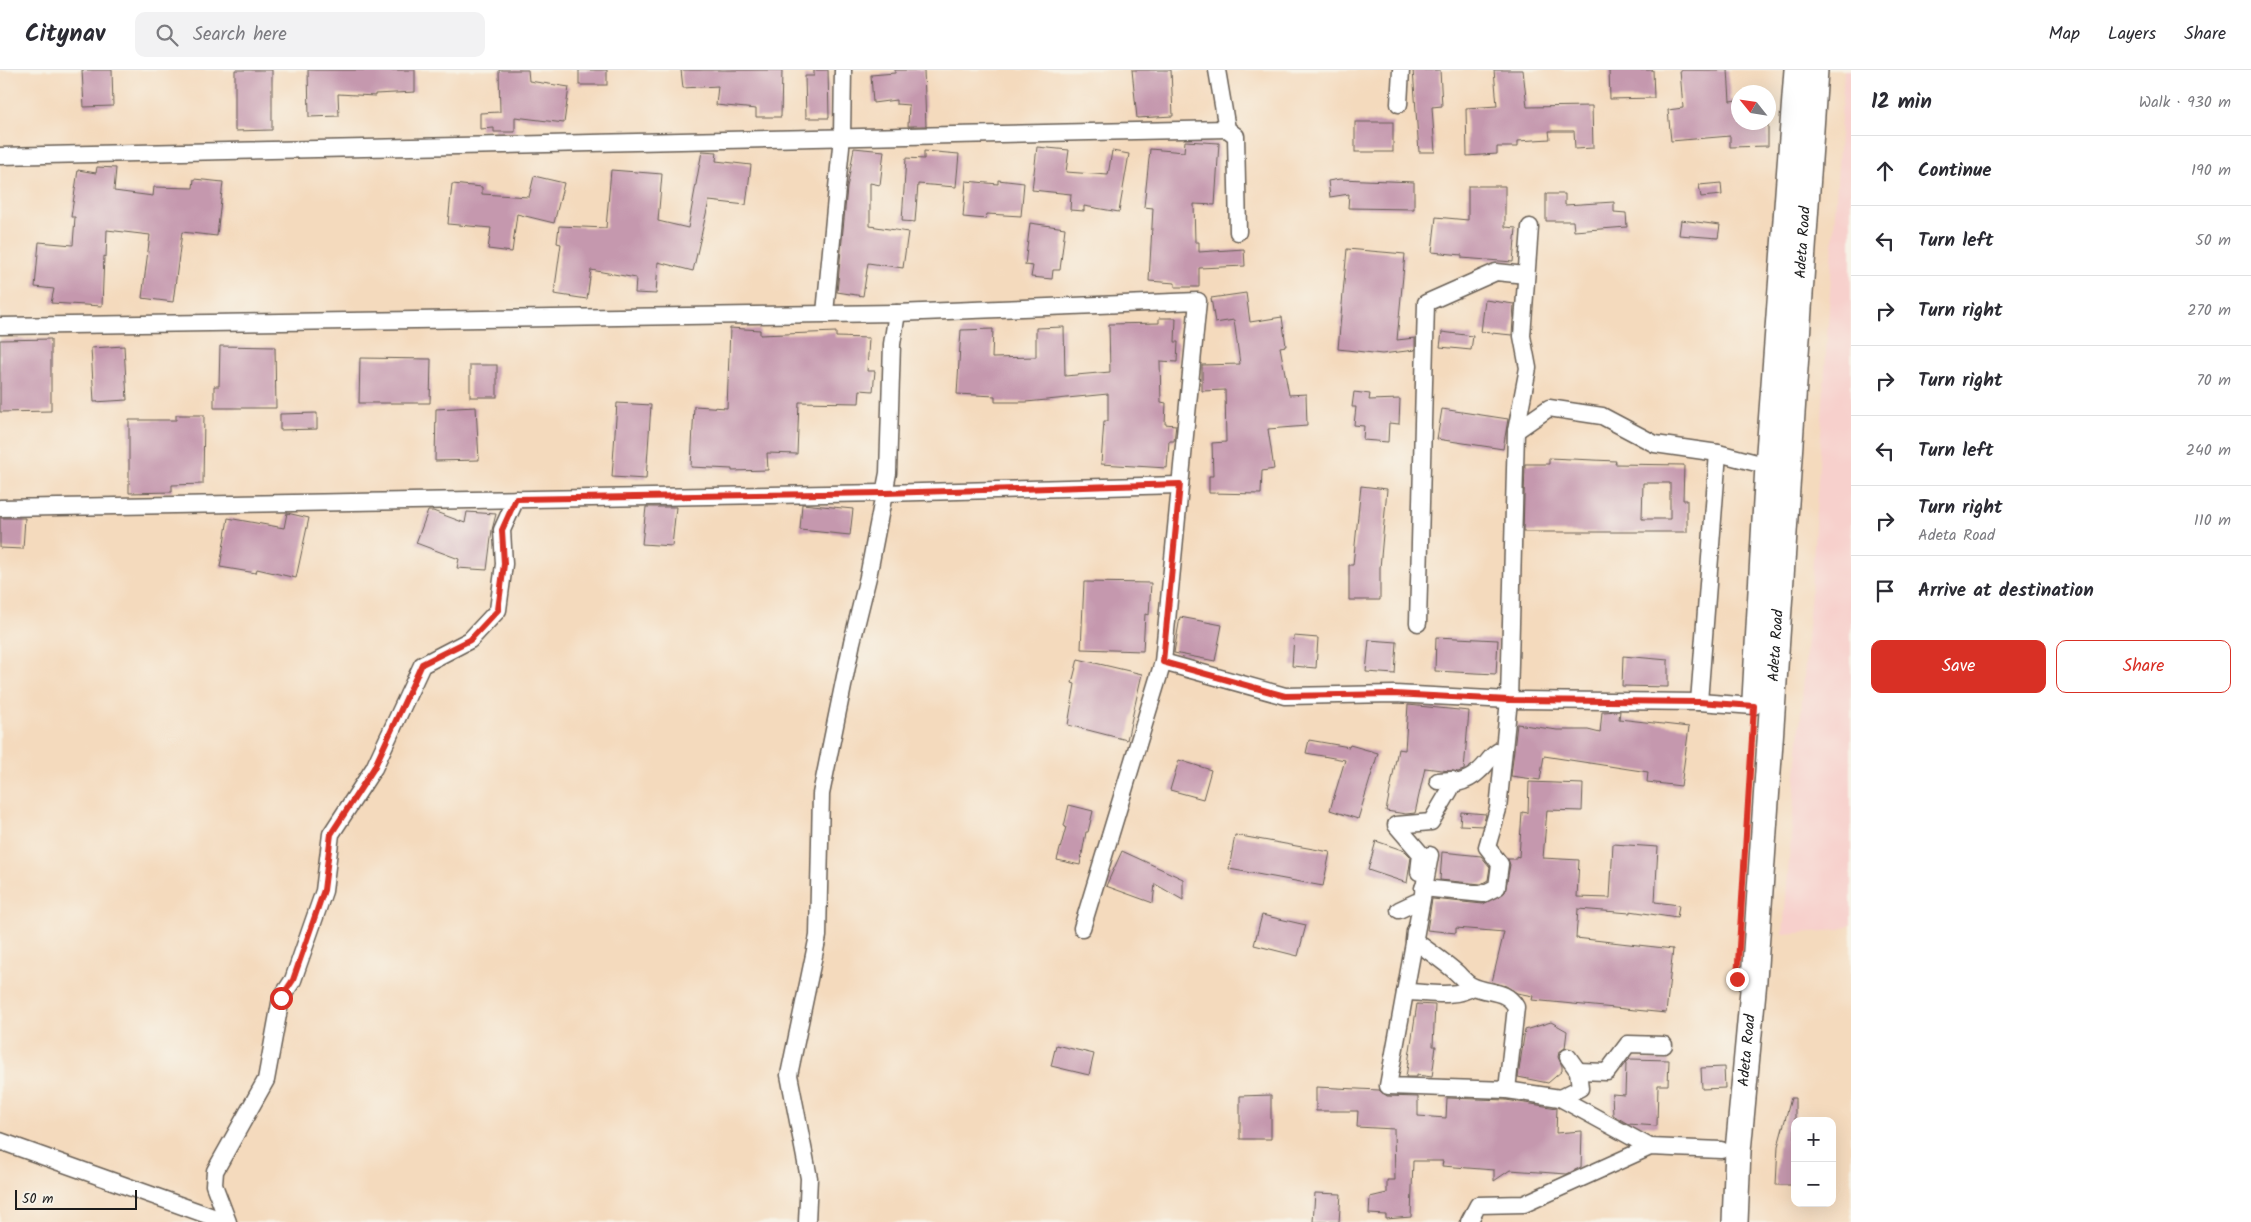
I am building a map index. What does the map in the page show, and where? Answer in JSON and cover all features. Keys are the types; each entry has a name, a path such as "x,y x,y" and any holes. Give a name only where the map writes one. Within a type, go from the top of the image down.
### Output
{"main road":[{"name":"Adeta Road","path":"1718,1222 1721,1150 1737,979 1768,466 1797,70"},
{"name":"Adeta Road","path":"1735,1222 1738,1151 1754,980 1815,70"}],"street":[{"path":"825,314 842,136 843,70"},
{"path":"1217,70 1227,129"},
{"path":"1399,104 1401,70"},
{"path":"0,156 1227,129 1236,136 1238,232"},
{"path":"1418,885 1483,894 1497,887 1500,864 1487,847 1498,809 1509,700 1516,431 1528,368 1522,336 1530,227"},
{"path":"1418,623 1426,303 1496,272 1526,275"},
{"path":"0,326 825,314 1198,301 1163,662 1082,928"},
{"path":"808,1222 809,1178 789,1074 818,936 821,794 888,473 892,344 897,312"},
{"path":"1516,431 1549,408 1602,416 1655,444 1718,453 1768,466"},
{"path":"1699,702 1718,453"},
{"path":"0,508 884,493 1180,484"},
{"path":"228,1222 214,1185 215,1171 266,1080 281,998 293,980 324,890 331,834 374,768 422,664 470,640 498,610 504,564 502,530 516,499"},
{"path":"1163,662 1285,696 1394,694 1509,700 1699,702 1754,706"},
{"path":"1504,749 1498,751 1480,771 1466,780 1457,783 1445,781 1450,790 1431,822 1396,824 1421,854 1414,940 1388,1086 1507,1090 1560,1098 1650,1147 1721,1150"},
{"path":"1399,910 1418,885 1430,856"},
{"path":"1414,940 1474,987 1505,995 1512,1000 1516,1007 1507,1090"},
{"path":"1405,992 1444,994 1465,992 1474,987"},
{"path":"1578,1071 1608,1072 1628,1044 1664,1045"},
{"path":"1560,1098 1580,1088 1578,1071 1568,1056"},
{"path":"0,1141 228,1222"},
{"path":"1469,1222 1478,1205 1524,1204 1650,1147"}],"shaded area":[{"path":"1844,70 1851,70 1851,924 1838,930 1783,934 1811,591"}],"building":[{"path":"82,70 112,70 113,106 84,107"},
{"path":"235,70 272,70 272,130 235,131"},
{"path":"308,70 415,70 415,92 375,94 375,96 338,94 339,116 309,117"},
{"path":"499,70 528,70 529,81 569,87 564,123 515,117 515,132 494,132 494,128 480,129 480,113 500,112"},
{"path":"579,70 607,70 607,85 579,85"},
{"path":"681,70 782,70 781,117 756,117 756,109 716,105 718,86 683,88"},
{"path":"814,70 828,70 829,118 806,118 805,76 814,76"},
{"path":"895,70 924,70 926,126 908,126 909,105 896,104 896,100 873,103 871,75 895,73"},
{"path":"1132,70 1171,70 1173,116 1137,118"},
{"path":"1413,70 1440,70 1442,106 1432,107 1435,152 1419,152"},
{"path":"1494,70 1523,70 1527,107 1592,106 1593,148 1575,149 1574,131 1549,131 1550,139 1518,141 1518,147 1497,147 1497,154 1467,156 1466,108 1497,106"},
{"path":"1609,70 1653,70 1654,98 1610,99"},
{"path":"1680,70 1728,70 1731,130 1768,130 1768,146 1730,147 1730,136 1671,141 1668,110 1683,108"},
{"path":"1355,122 1393,122 1393,152 1355,152"},
{"path":"1185,141 1219,143 1215,205 1194,204 1195,242 1199,242 1199,252 1244,249 1245,266 1199,268 1199,287 1175,287 1175,283 1149,281 1153,208 1144,207 1150,149 1184,152"},
{"path":"1037,147 1069,150 1066,172 1108,175 1112,151 1129,154 1119,212 1084,206 1084,211 1070,210 1071,194 1032,190"},
{"path":"854,148 884,151 880,185 870,183 870,226 908,232 903,268 868,263 863,296 837,292 847,188"},
{"path":"702,151 717,152 716,161 751,165 746,205 709,201 693,271 658,262 656,294 635,293 636,278 591,270 587,299 554,294 561,244 557,243 559,226 606,228 611,170 662,174 658,221 688,228"},
{"path":"924,151 959,154 956,187 918,184 915,222 902,221 906,158 924,159"},
{"path":"97,167 116,168 114,191 153,196 154,187 193,188 194,179 223,182 217,236 182,232 173,302 142,298 150,235 107,230 102,306 51,303 54,289 35,287 39,242 73,245 75,217 71,217 78,170 96,173"},
{"path":"534,176 564,183 554,223 517,214 512,252 488,249 491,228 448,224 452,184 482,187 482,194 529,197"},
{"path":"1340,179 1414,182 1414,209 1348,208 1349,194 1330,197 1328,181"},
{"path":"998,180 1024,183 1021,216 987,214 986,219 963,217 966,181 998,184"},
{"path":"1721,183 1722,195 1701,197 1699,185"},
{"path":"1468,186 1505,186 1505,227 1516,228 1513,262 1462,258 1462,255 1432,252 1436,217 1468,220"},
{"path":"1546,194 1565,194 1565,205 1614,202 1614,212 1626,213 1627,227 1574,231 1573,221 1546,221"},
{"path":"1681,220 1720,225 1718,238 1679,235"},
{"path":"1030,223 1065,228 1060,270 1053,270 1052,279 1031,277 1033,266 1025,265"},
{"path":"1347,249 1405,254 1397,340 1415,338 1415,350 1382,354 1338,349"},
{"path":"1246,293 1250,322 1282,317 1286,346 1280,347 1289,395 1306,394 1307,426 1268,429 1274,469 1262,471 1261,494 1209,493 1209,476 1213,476 1212,443 1226,442 1225,390 1202,391 1202,365 1240,364 1234,320 1215,323 1211,298"},
{"path":"1485,300 1514,304 1512,335 1481,332"},
{"path":"1159,318 1176,318 1175,342 1178,342 1177,362 1160,361 1161,402 1166,403 1165,424 1176,425 1174,441 1169,441 1167,468 1101,464 1104,421 1108,421 1108,394 1026,402 995,402 995,396 957,394 961,330 993,329 992,358 1036,357 1036,328 1064,327 1065,376 1110,372 1109,324 1159,323"},
{"path":"730,328 760,330 760,335 836,332 836,337 869,338 867,371 875,371 873,391 860,390 859,403 799,402 797,454 767,453 768,470 732,471 732,469 691,467 694,406 727,408"},
{"path":"1442,332 1473,336 1471,350 1440,347"},
{"path":"51,339 51,411 0,412 0,340"},
{"path":"124,346 127,400 94,402 91,348"},
{"path":"220,346 275,347 276,408 214,408 214,386 219,386"},
{"path":"360,358 431,359 430,403 359,403"},
{"path":"470,365 497,365 497,397 470,397"},
{"path":"1354,392 1370,394 1369,400 1400,399 1399,424 1389,423 1388,442 1363,440 1364,426 1354,425 1356,407 1352,407"},
{"path":"617,403 651,405 646,479 612,477"},
{"path":"476,407 479,460 435,461 436,409"},
{"path":"1442,409 1508,419 1503,449 1437,439"},
{"path":"317,413 317,429 280,430 280,414"},
{"path":"176,415 204,415 203,484 172,485 172,492 129,493 129,420 176,420"},
{"path":"1549,458 1616,461 1615,464 1684,465 1683,500 1687,500 1687,532 1523,532 1525,464 1549,464","holes":["1643,483 1670,483 1670,519 1642,519"]},
{"path":"1361,486 1387,489 1380,568 1380,600 1349,600 1349,565 1353,565"},
{"path":"802,504 853,509 850,535 800,530"},
{"path":"646,507 676,507 672,546 642,544"},
{"path":"428,511 433,511 465,523 467,512 496,514 487,570 457,568 459,559 416,543"},
{"path":"287,513 309,518 296,578 257,569 256,573 220,567 228,518 284,528"},
{"path":"0,518 25,518 23,549 0,548"},
{"path":"1084,582 1151,583 1149,615 1145,614 1143,651 1081,649"},
{"path":"1180,617 1222,625 1215,661 1174,653"},
{"path":"1294,636 1318,638 1316,668 1292,666"},
{"path":"1436,637 1498,640 1496,674 1435,671"},
{"path":"1369,640 1397,642 1395,674 1366,672"},
{"path":"1623,656 1668,660 1668,687 1622,686"},
{"path":"1078,659 1142,674 1127,740 1068,725 1075,684 1072,683"},
{"path":"1408,705 1469,711 1464,770 1458,772 1425,768 1415,813 1406,814 1386,811 1398,749 1405,750"},
{"path":"1620,711 1619,719 1689,727 1681,786 1647,782 1648,772 1544,756 1540,780 1511,776 1517,724 1557,730 1588,730 1600,733 1602,712"},
{"path":"1309,740 1349,747 1350,745 1378,753 1358,819 1330,810 1345,760 1306,753"},
{"path":"1179,760 1211,770 1203,799 1170,790"},
{"path":"1529,782 1583,784 1582,811 1547,810 1543,858 1579,860 1577,897 1610,898 1613,844 1658,847 1655,902 1679,905 1677,918 1630,911 1630,913 1578,909 1576,938 1673,949 1666,1013 1532,1000 1533,996 1517,993 1506,986 1492,982 1504,932 1456,928 1456,933 1427,930 1432,899 1483,904 1505,892 1510,865 1508,859 1516,859 1516,856 1519,857 1522,812 1528,813"},
{"path":"1069,805 1093,811 1088,832 1086,832 1080,865 1057,860 1066,827 1064,826"},
{"path":"1461,812 1486,814 1483,826 1460,825"},
{"path":"1235,835 1330,852 1323,886 1229,869"},
{"path":"1376,841 1405,851 1411,857 1407,883 1368,870"},
{"path":"1122,851 1183,879 1183,900 1155,884 1153,903 1106,886"},
{"path":"1442,852 1481,856 1490,867 1488,880 1481,884 1440,880"},
{"path":"1262,915 1306,925 1298,956 1254,945"},
{"path":"1417,1004 1435,1005 1433,1046 1436,1046 1432,1077 1417,1075 1417,1077 1406,1077"},
{"path":"1551,1022 1567,1031 1565,1048 1559,1052 1558,1057 1562,1071 1548,1083 1518,1077 1525,1030"},
{"path":"1056,1045 1094,1054 1089,1075 1051,1066"},
{"path":"1630,1059 1669,1060 1668,1085 1658,1085 1657,1126 1628,1124 1613,1115 1612,1094 1625,1095 1626,1063"},
{"path":"1724,1067 1725,1088 1702,1089 1701,1068"},
{"path":"1316,1087 1379,1090 1387,1096 1418,1097 1418,1116 1446,1118 1447,1098 1506,1100 1557,1108 1556,1133 1582,1131 1581,1167 1567,1174 1510,1170 1494,1181 1494,1170 1442,1166 1443,1161 1413,1161 1411,1217 1386,1219 1386,1215 1369,1214 1370,1197 1387,1193 1387,1180 1395,1180 1394,1129 1357,1127 1358,1111 1316,1111"},
{"path":"1271,1095 1271,1139 1240,1139 1240,1096"},
{"path":"1791,1098 1795,1098 1795,1117 1791,1117 1791,1185 1776,1185 1778,1146"},
{"path":"1315,1193 1341,1194 1339,1222 1313,1222"}],"route":[{"path":"281,998 293,980 324,890 331,834 374,768 422,664 470,640 498,610 504,564 502,530 516,499 884,493 1180,484 1163,662 1285,696 1394,694 1509,700 1699,702 1754,706 1737,979"}]}
